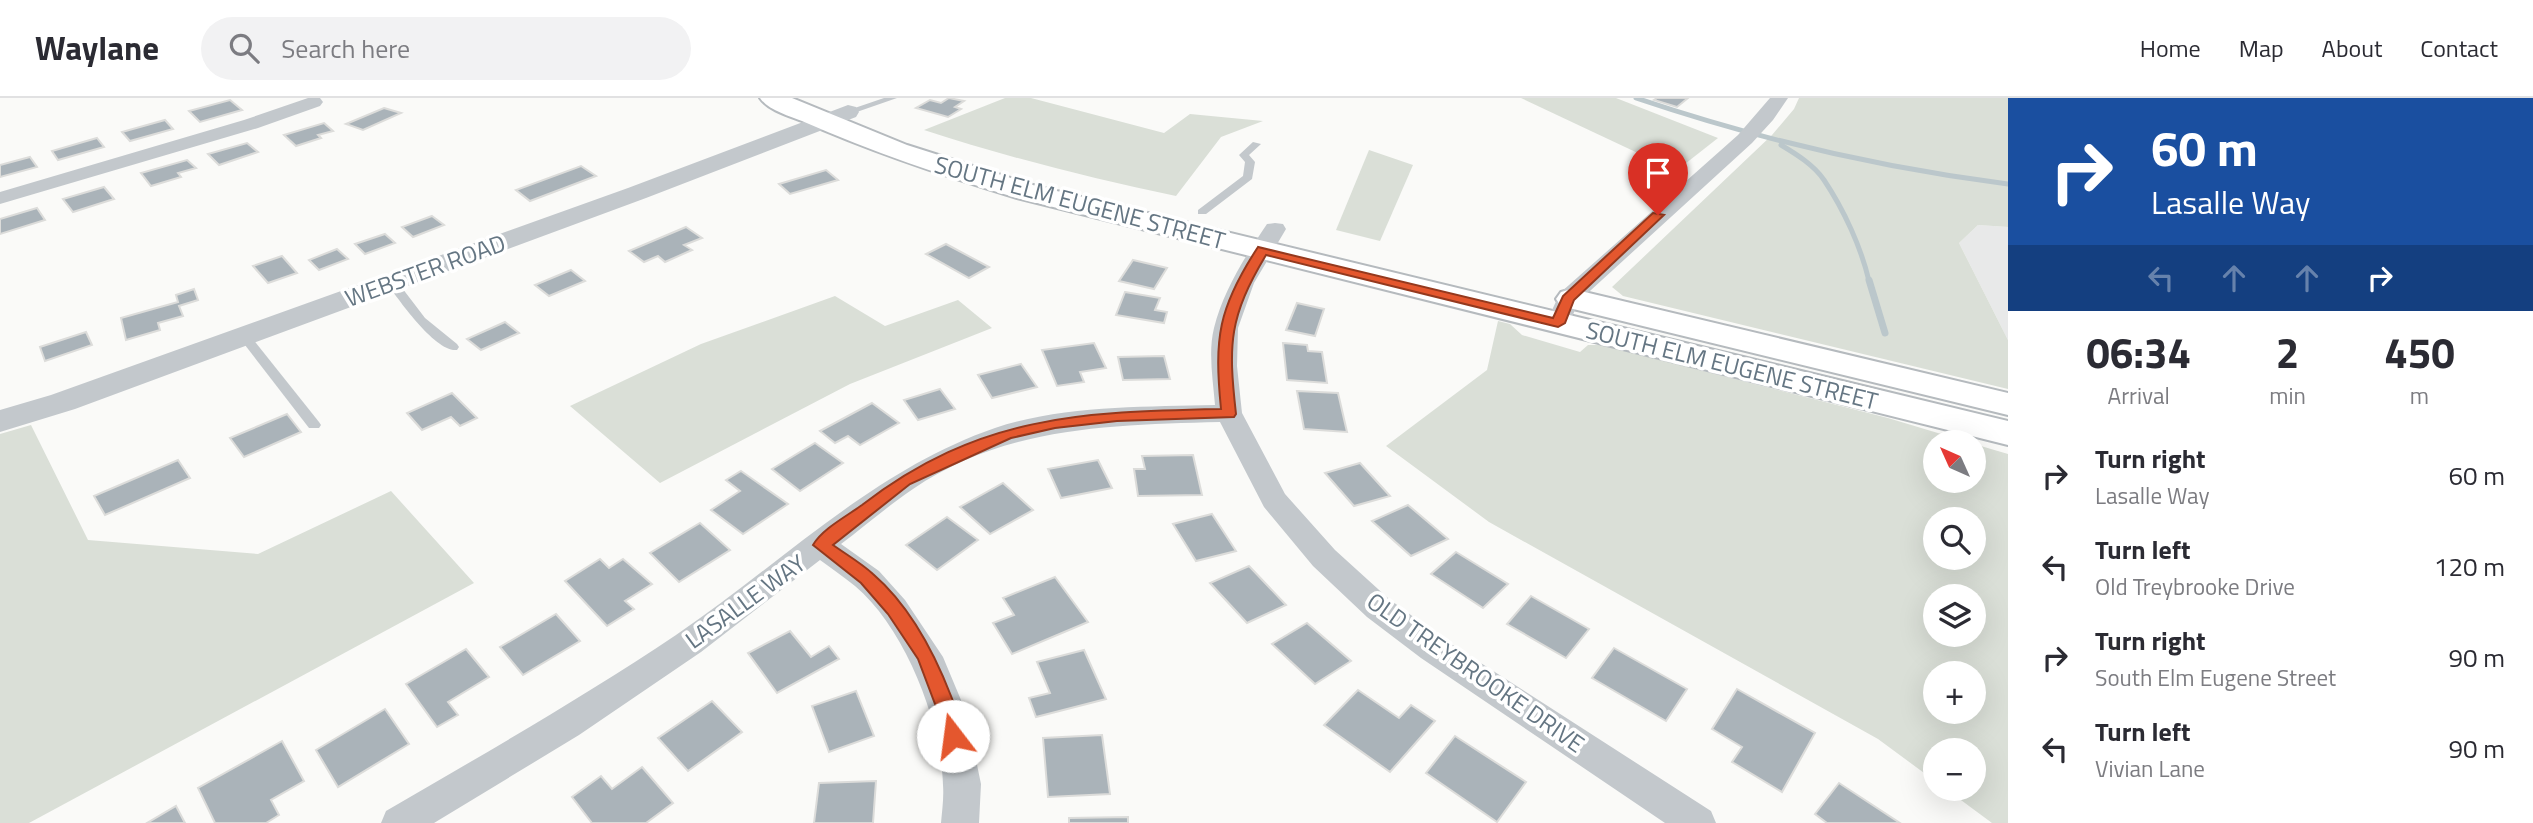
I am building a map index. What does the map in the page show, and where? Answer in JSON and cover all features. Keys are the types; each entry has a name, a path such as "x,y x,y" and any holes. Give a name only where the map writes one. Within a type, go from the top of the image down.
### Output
{"main road":[{"name":"SOUTH ELM EUGENE STREET","path":"772,98 829,111 973,157 1046,177 1202,212 1269,239"},
{"name":"SOUTH ELM EUGENE STREET","path":"829,111 929,163 1027,192 1269,239 1563,311 2008,433"},
{"name":"SOUTH ELM EUGENE STREET","path":"1563,311 2008,404"}],"street":[{"path":"1563,311 1745,139 1768,116 1779,98"},
{"path":"0,198 251,124 314,102"},
{"name":"WEBSTER ROAD","path":"0,421 63,402 392,282 829,111"},
{"name":"OLD TREYBROOKE DRIVE","path":"1269,239 1242,283 1226,327 1224,366 1229,414 1274,500 1324,558 1378,608 1433,649 1697,823"},
{"name":"LASALLE WAY","path":"400,823 566,724 689,643 904,481 957,453 1006,434 1055,423 1117,416 1229,414"},
{"path":"821,545 867,579 894,609 926,657 948,712 962,784 960,823"}],"lane":[{"path":"829,111 893,98"},
{"path":"1202,212 1248,177 1250,162 1244,155 1255,144"},
{"path":"392,282 421,321 453,347"},
{"path":"244,336 314,425"}],"shaded area":[{"path":"1005,98 1031,98 1164,133 1190,114 1263,121 1221,137 1176,196 1049,166 924,130"},
{"path":"1521,98 1616,98 1718,138 1676,171"},
{"path":"1799,98 2008,98 2008,227 1978,225 1959,243 2008,340 2008,389 1623,296 1612,287 1772,135 1794,109"},
{"path":"1369,150 1413,165 1380,241 1336,230"},
{"path":"1978,225 2008,227 2008,340 1959,243"},
{"path":"835,296 885,326 958,300 992,328 850,384 660,483 570,406 701,344"},
{"path":"1498,321 1510,324 1522,335 1580,352 1588,345 1601,345 1928,430 1923,430 1923,494 1986,494 1986,448 2008,454 2008,823 1992,823 1962,801 1986,801 1986,738 1923,738 1923,772 1878,739 1489,522 1386,446 1487,370"},
{"path":"31,425 88,540 258,554 391,491 474,583 29,823 0,823 0,434"}],"building":[{"path":"949,98 964,101 955,107 961,109 948,117 916,108 930,100 941,103"},
{"path":"1688,98 1677,107 1654,100"},
{"path":"230,100 242,110 200,122 189,111"},
{"path":"384,108 401,113 363,130 346,124"},
{"path":"165,120 173,129 130,141 122,132"},
{"path":"324,123 333,131 296,146 284,135"},
{"path":"97,138 104,147 58,160 52,151"},
{"path":"247,143 258,152 219,165 208,154"},
{"path":"30,157 37,167 0,177 0,165"},
{"path":"187,160 196,168 178,173 181,177 151,186 141,173"},
{"path":"581,166 596,176 530,201 516,190"},
{"path":"826,170 838,180 790,194 779,184"},
{"path":"104,187 114,199 73,212 63,199"},
{"path":"37,208 45,220 0,234 0,219"},
{"path":"432,216 444,225 413,237 402,227"},
{"path":"686,227 702,238 684,245 692,250 665,262 658,256 644,262 629,251"},
{"path":"385,234 395,243 365,254 355,244"},
{"path":"946,244 989,267 969,278 926,254"},
{"path":"337,249 348,259 319,270 309,260"},
{"path":"282,256 297,273 268,283 253,266"},
{"path":"1133,260 1167,268 1154,289 1119,281"},
{"path":"571,270 585,281 549,296 535,285"},
{"path":"194,289 198,300 179,306 183,316 158,323 160,330 126,340 121,318 178,302 176,295"},
{"path":"1125,292 1160,298 1155,310 1167,312 1164,323 1116,315"},
{"path":"1297,303 1324,309 1315,336 1286,330"},
{"path":"505,322 519,333 481,350 467,339"},
{"path":"86,332 92,345 45,361 40,347"},
{"path":"1094,343 1106,368 1080,372 1084,382 1057,386 1042,350"},
{"path":"1283,343 1307,345 1308,351 1322,352 1327,383 1287,380"},
{"path":"1164,356 1170,379 1123,380 1118,357"},
{"path":"1021,364 1037,387 992,398 978,375"},
{"path":"940,389 955,409 918,420 904,400"},
{"path":"1297,391 1338,393 1347,432 1304,429"},
{"path":"452,393 477,418 460,426 451,417 422,430 407,413"},
{"path":"872,403 899,423 860,445 848,436 835,443 820,431"},
{"path":"287,414 301,432 244,457 230,438"},
{"path":"815,443 843,463 800,491 772,469"},
{"path":"1193,455 1202,495 1138,496 1134,469 1145,469 1142,456"},
{"path":"178,460 190,478 105,515 94,496"},
{"path":"1098,460 1112,488 1061,498 1048,469"},
{"path":"1360,463 1390,496 1354,506 1325,473"},
{"path":"741,471 788,504 743,534 711,510 740,491 726,480"},
{"path":"1003,483 1033,510 990,534 960,507"},
{"path":"1408,505 1448,539 1411,556 1372,521"},
{"path":"1212,514 1236,551 1196,561 1173,524"},
{"path":"947,517 978,540 937,570 906,545"},
{"path":"700,523 730,550 679,582 650,553"},
{"path":"1456,552 1508,584 1483,608 1431,574"},
{"path":"600,559 609,568 623,559 652,584 625,601 634,609 607,626 565,581"},
{"path":"1249,566 1286,605 1247,623 1210,583"},
{"path":"1055,577 1088,622 1012,654 993,623 1014,615 1003,598"},
{"path":"1531,596 1589,629 1566,658 1507,624"},
{"path":"556,614 580,641 523,675 500,647"},
{"path":"1307,623 1351,661 1315,684 1272,644"},
{"path":"790,631 811,657 829,646 839,659 777,693 748,653"},
{"path":"1614,648 1687,689 1666,721 1592,678"},
{"path":"466,649 489,677 448,702 458,715 437,727 406,684"},
{"path":"1084,650 1106,699 1036,717 1029,698 1050,693 1037,662"},
{"path":"1737,689 1815,733 1782,792 1732,762 1742,747 1712,729"},
{"path":"1358,690 1399,718 1411,705 1435,721 1390,772 1324,725"},
{"path":"856,691 874,736 829,752 812,706"},
{"path":"712,701 742,732 688,771 658,738"},
{"path":"385,709 409,744 338,787 316,750"},
{"path":"1102,735 1110,794 1048,797 1043,738"},
{"path":"1455,736 1526,782 1497,822 1426,773"},
{"path":"282,741 304,781 271,800 279,815 266,823 215,823 198,788"},
{"path":"642,767 673,803 646,823 592,823 572,797 601,776 612,789"},
{"path":"876,781 873,823 814,823 819,783"},
{"path":"1839,783 1900,823 1827,823 1815,814"},
{"path":"176,806 185,823 147,823"},
{"path":"1128,817 1128,823 1069,823 1069,818"}],"waterway":[{"path":"1636,98 1773,139 1866,161 2008,184"},
{"path":"1781,145 1799,156 1824,180 1851,229 1869,281"},
{"path":"1869,280 1885,333"}],"route":[{"path":"953,736 948,712 926,657 894,609 867,579 821,545 904,481 957,453 1006,434 1055,423 1117,416 1229,414 1224,366 1226,327 1242,283 1262,250 1558,323 1568,298 1658,215"}]}
